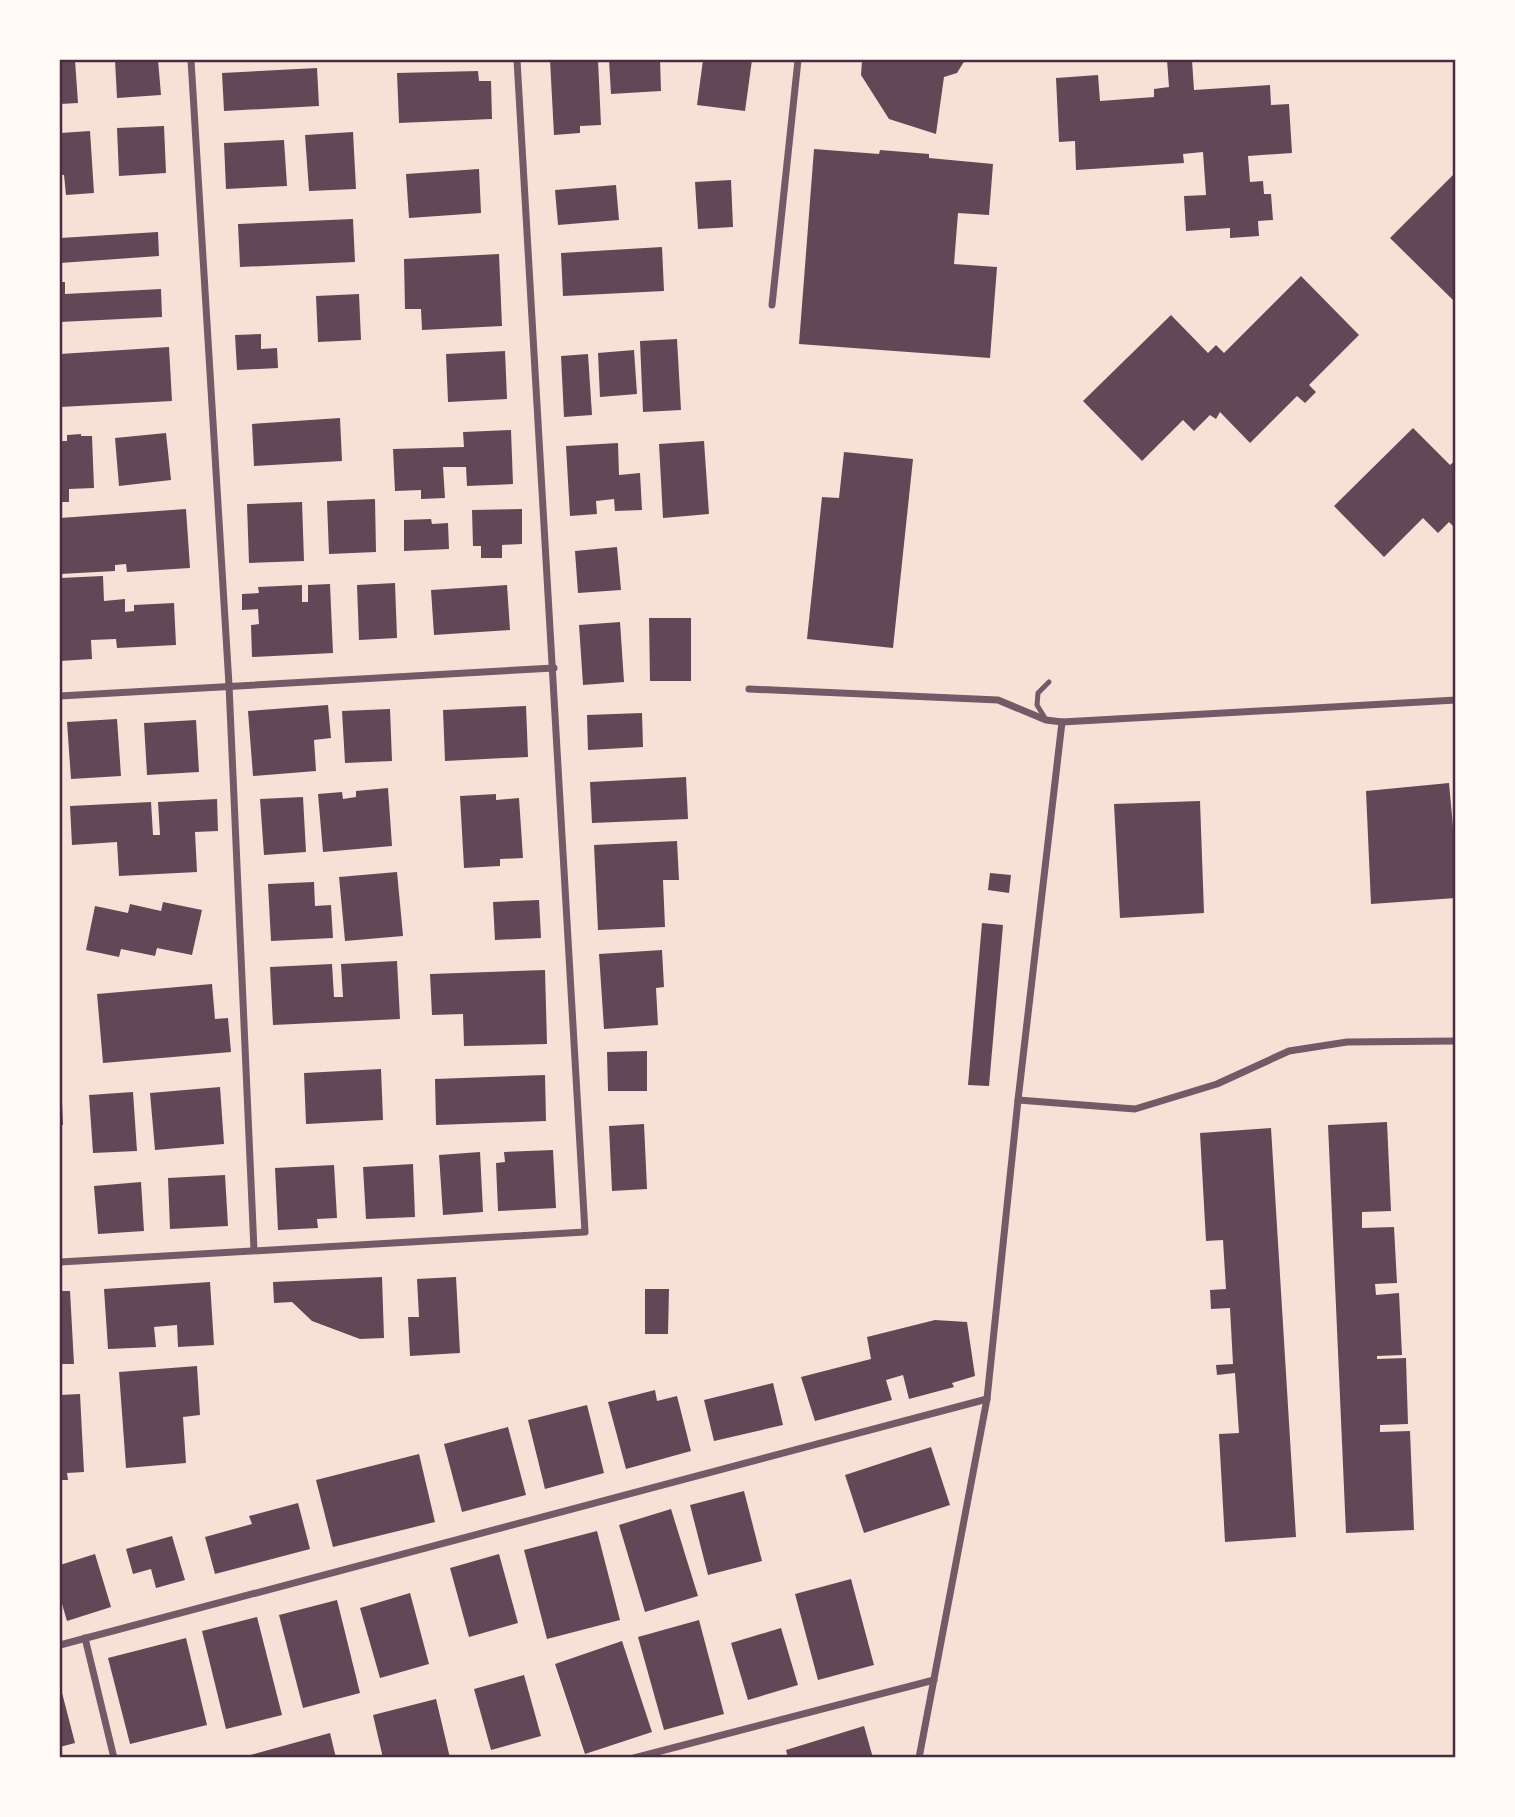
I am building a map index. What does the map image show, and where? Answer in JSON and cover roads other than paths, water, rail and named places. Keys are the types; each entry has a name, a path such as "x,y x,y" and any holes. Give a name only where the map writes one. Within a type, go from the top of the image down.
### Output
{"street":[{"path":"191,60 229,685 254,1250"},
{"path":"60,1262 585,1231 517,60"},
{"path":"772,305 798,60"},
{"path":"60,696 554,668"},
{"path":"749,689 998,699 1046,720 1062,722 1455,701"},
{"path":"919,1758 987,1399 1018,1100 1062,722"},
{"path":"1018,1100 1135,1109 1217,1084 1289,1051 1347,1042 1455,1041"},
{"path":"60,1645 987,1399"},
{"path":"85,1638 114,1758"},
{"path":"634,1758 934,1680"}],"lane":[{"path":"1046,720 1037,705 1038,693 1049,682"}]}
